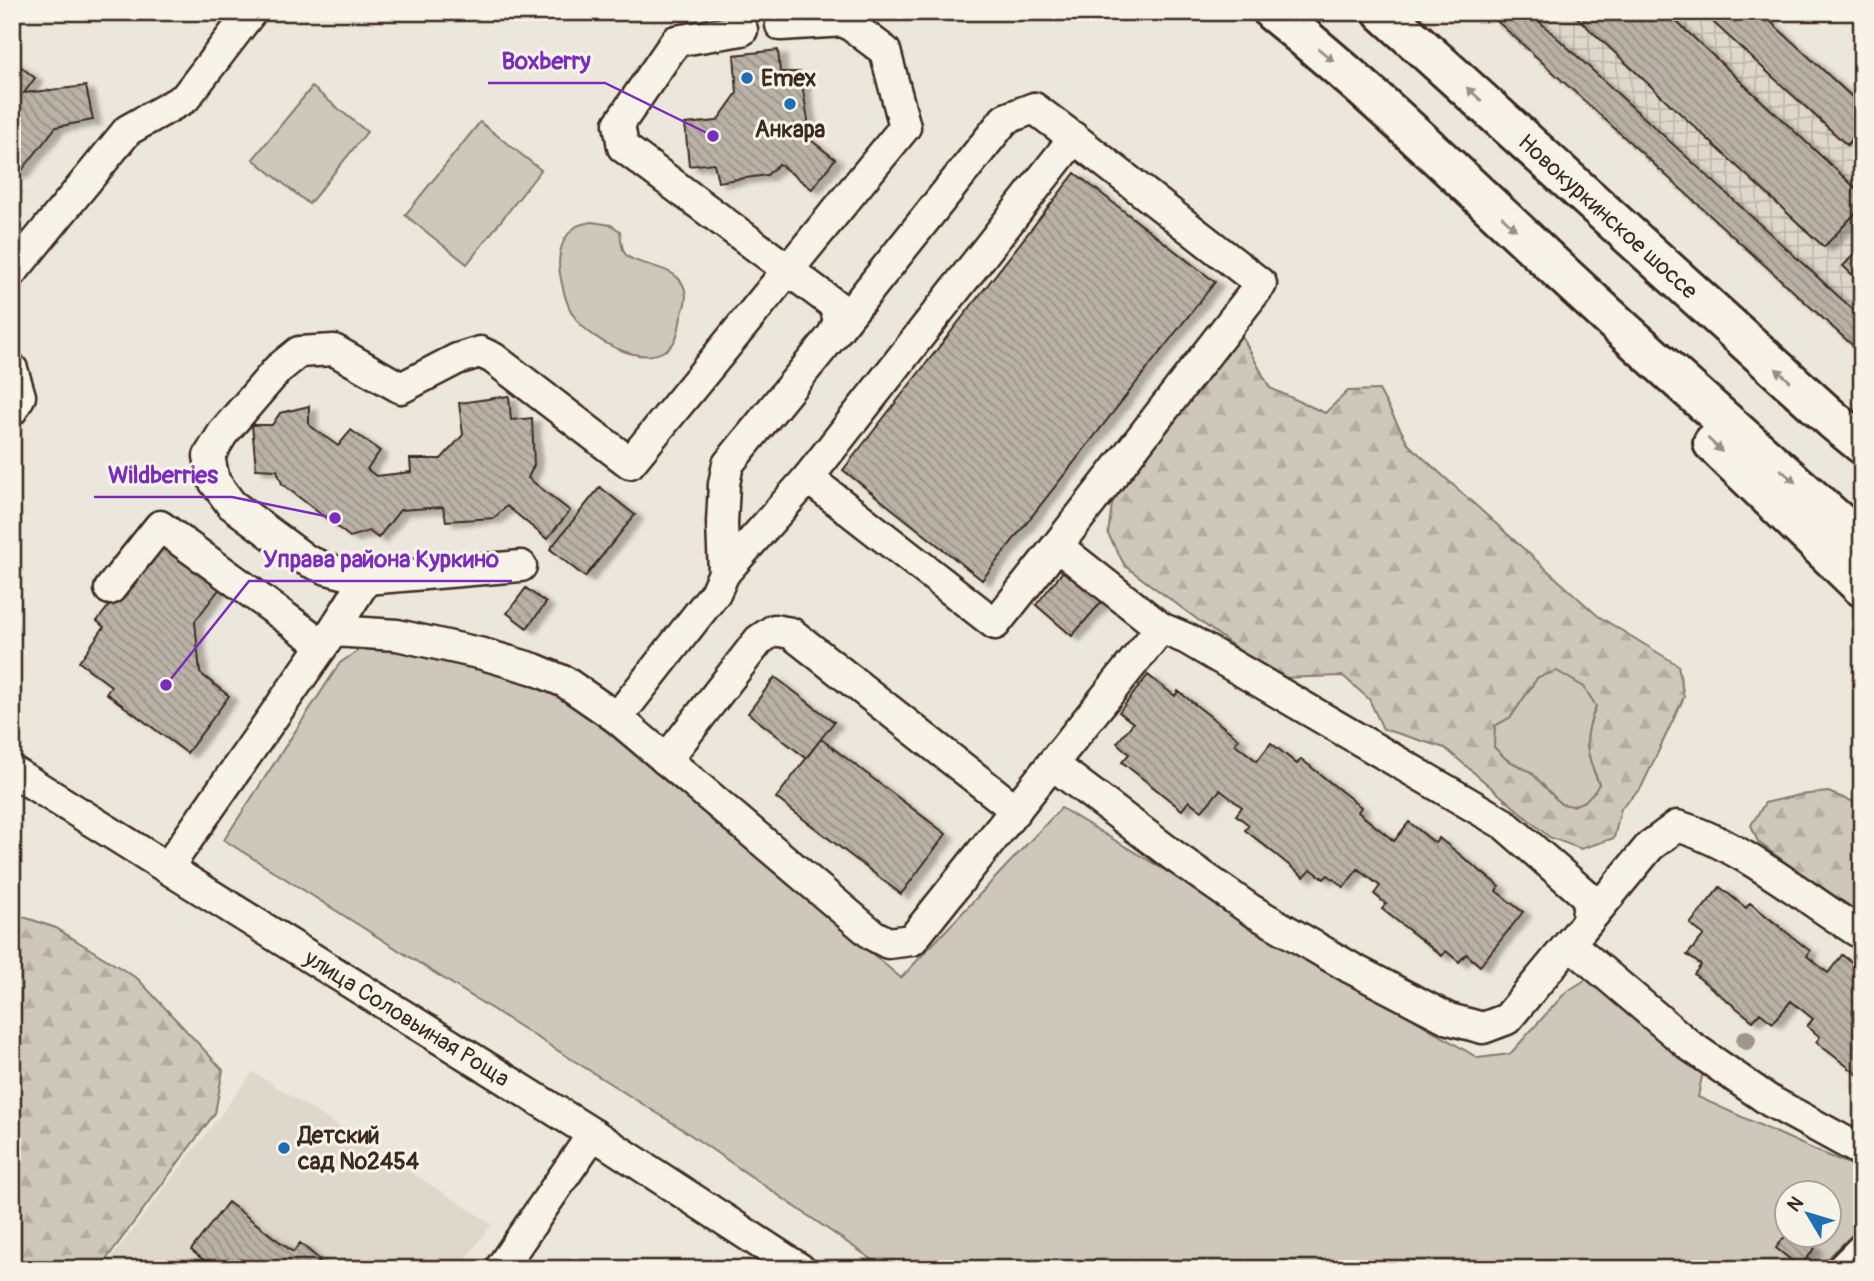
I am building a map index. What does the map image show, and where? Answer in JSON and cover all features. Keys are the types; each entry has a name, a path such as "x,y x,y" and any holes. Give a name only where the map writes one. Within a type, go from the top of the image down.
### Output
{"main road":[{"path":"1273,12 1326,55 1537,250 1862,543"},
{"name":"Новокуркинское шоссе","path":"1383,12 1848,433 1862,450"},
{"path":"1537,250 1655,386 1862,587"}],"street":[{"path":"12,272 128,130 184,98 251,12"},
{"path":"521,566 366,579 327,569 306,560 231,503 214,481 209,456 223,433 278,369 299,352 334,351 401,388 457,359 480,352 493,358 630,463 905,127 885,51 845,21 781,25"},
{"path":"742,30 676,41 619,124 623,147 835,306 839,321 833,335"},
{"path":"724,573 722,523 728,464 1005,119 1034,108 1261,284 995,624 808,478"},
{"path":"617,718 715,593 724,573 808,478 1074,138"},
{"path":"12,369 20,396 12,410"},
{"path":"110,589 160,526 328,638 397,635 483,654 534,669 565,682 617,718 873,935 888,943 912,940 1161,628"},
{"path":"1057,546 1161,628 1186,639 1504,824 1590,898 1587,921"},
{"path":"168,867 328,638 366,579"},
{"path":"666,760 759,640 774,630 791,633 1016,810"},
{"path":"1052,764 1251,910 1351,968 1449,1019 1483,1028 1507,1019 1650,846 1677,826 1700,833 1862,934"},
{"name":"улица Соловьиная Роща","path":"12,771 593,1134 800,1269"},
{"path":"1570,944 1699,1052 1770,1101 1862,1152"},
{"path":"500,1269 593,1134"},
{"path":"1842,1269 1862,1249"}],"shaded area":[{"path":"1482,12 1763,12 1862,104 1862,357"},
{"name":"Детский сад №2454","path":"253,1072 492,1224 458,1269 103,1269"}],"green space":[{"path":"312,87 367,132 309,204 253,159"},
{"path":"480,122 541,170 467,264 405,215"},
{"path":"592,222 611,225 620,231 623,250 629,257 668,271 683,285 686,299 678,331 673,344 666,350 643,355 617,349 593,335 573,314 562,286 560,254 567,235 572,230"},
{"path":"1239,331 1270,388 1325,413 1348,391 1379,390 1409,445 1598,616 1678,665 1684,697 1641,788 1621,808 1614,838 1581,849 1549,837 1445,748 1383,729 1369,699 1343,676 1277,678 1125,566 1108,534 1115,482","holes":["1538,677 1596,706 1587,745 1599,784 1561,804 1531,772 1506,759 1495,726 1511,717"]},
{"path":"387,646 529,677 588,716 901,978 1061,808 1478,1058 1510,1054 1566,992 1587,979 1704,1066 1698,1097 1862,1169 1862,1225 1842,1245 1842,1180 1772,1180 1772,1250 1836,1250 1817,1269 886,1269 679,1127 224,840 340,663 362,648"},
{"path":"1557,671 1584,687 1596,706 1587,745 1599,784 1585,801 1573,806 1561,804 1531,772 1506,759 1494,747 1495,726 1511,717 1538,677"},
{"path":"1828,792 1862,805 1862,919 1758,842 1751,825 1765,803"},
{"path":"12,913 56,928 138,979 223,1070 215,1113 99,1269 12,1269"}],"building":[{"path":"1487,12 1529,12 1862,318 1862,354"},
{"path":"1571,12 1666,12 1862,194 1862,206 1824,247"},
{"path":"1702,12 1760,12 1862,106 1862,129 1847,145"},
{"path":"778,50 780,72 800,72 808,120 803,134 835,159 812,189 779,164 767,175 718,182 714,163 689,166 685,124 717,121 737,93 734,55"},
{"path":"12,60 35,78 24,93 86,86 93,120 56,127 19,174 12,173"},
{"path":"1075,173 1215,282 982,580 843,470"},
{"path":"1862,246 1862,284 1843,266"},
{"path":"509,396 511,420 532,418 534,465 528,478 570,511 547,539 507,506 494,518 446,521 443,507 400,510 378,538 369,531 350,537 282,484 277,470 256,469 252,425 272,425 280,413 309,406 309,425 338,446 351,430 380,451 367,469 376,476 411,472 410,459 441,459 463,435 459,403"},
{"path":"600,487 635,515 585,577 550,549"},
{"path":"163,537 224,583 195,621 200,673 229,696 187,753 106,693 111,686 79,662 104,627 97,621"},
{"path":"1072,560 1110,592 1072,636 1036,605"},
{"path":"526,588 546,603 527,628 507,613"},
{"path":"1148,675 1175,696 1178,691 1239,739 1235,744 1257,761 1271,743 1297,764 1301,759 1361,807 1358,812 1394,841 1409,822 1435,843 1439,838 1499,886 1496,891 1523,912 1480,966 1466,954 1459,962 1446,951 1442,956 1382,909 1386,904 1374,894 1380,886 1358,869 1344,887 1328,875 1324,879 1311,869 1304,877 1245,830 1249,825 1236,815 1242,807 1220,790 1202,811 1189,801 1182,810 1122,762 1129,754 1117,743 1133,723 1119,712"},
{"path":"775,677 834,722 806,758 748,713"},
{"path":"821,739 946,834 901,894 776,798"},
{"path":"1720,887 1746,908 1750,903 1810,951 1807,956 1828,973 1842,955 1862,970 1862,1078 1816,1042 1820,1037 1807,1026 1813,1019 1791,1001 1773,1023 1760,1013 1753,1021 1694,974 1701,965 1687,955 1704,935 1690,924"},
{"path":"228,1202 293,1252 300,1243 320,1260 314,1269 215,1269 191,1250"},
{"path":"1779,1250 1813,1250 1800,1267"}],"place":[{"name":"Emex","path":"747,78"},
{"name":"Анкара","path":"790,104"},
{"name":"Boxberry","path":"713,136"},
{"name":"Wildberries","path":"335,518"},
{"name":"Управа района Куркино","path":"166,685"},
{"name":"Детский сад №2454","path":"284,1148"}]}
